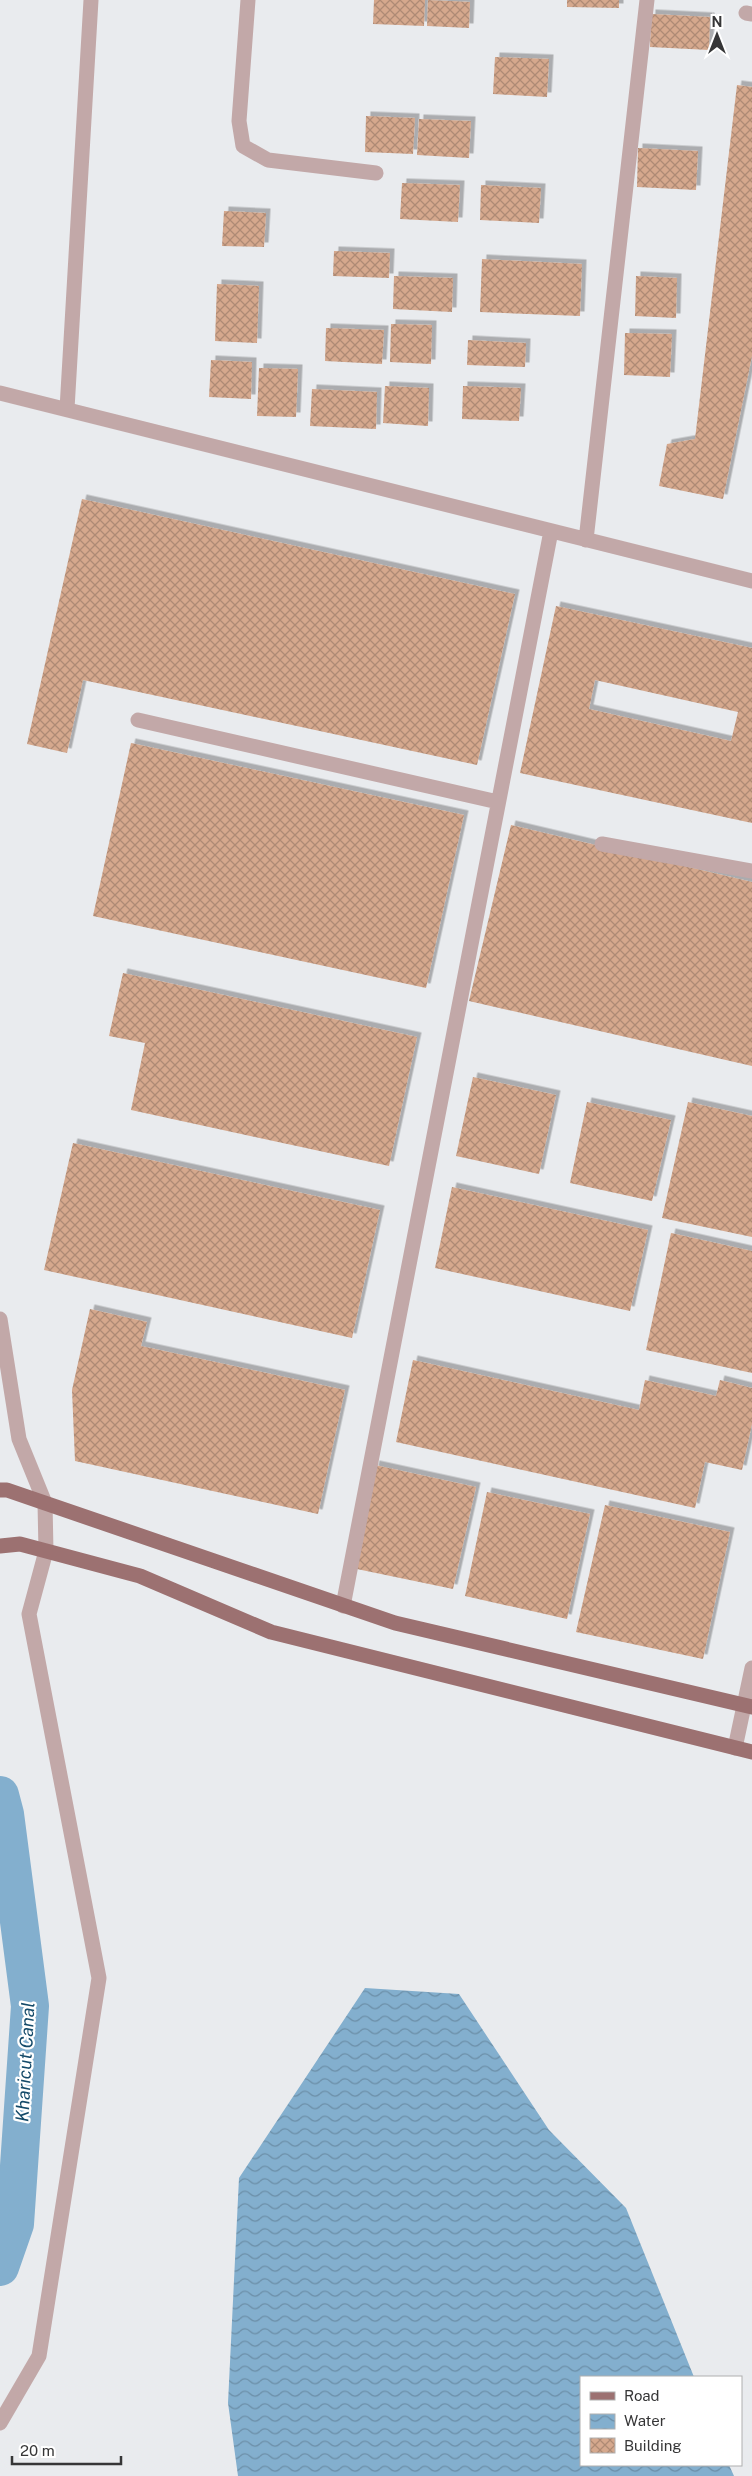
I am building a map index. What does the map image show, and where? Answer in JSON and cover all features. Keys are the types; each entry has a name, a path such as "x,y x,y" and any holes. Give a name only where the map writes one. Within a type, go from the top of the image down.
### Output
{"main road":[{"path":"3,1490 46,1503 394,1624 748,1706"},
{"path":"0,1546 20,1544 140,1576 271,1632 752,1752"}],"street":[{"path":"67,410 91,0"},
{"path":"248,0 239,121 243,146 268,160 376,173"},
{"path":"586,540 647,0"},
{"path":"0,393 752,581"},
{"path":"343,1606 551,531"},
{"path":"138,720 498,802"},
{"path":"602,844 752,871"},
{"path":"0,1319 19,1438 46,1503 46,1551 29,1614 99,1978 39,2356 0,2422"},
{"path":"735,1748 748,1706 752,1668"}],"water":[{"path":"365,1988 459,1994 549,2130 626,2208 694,2376 580,2376 580,2466 729,2466 734,2476 238,2476 228,2403 239,2178"}],"building":[{"path":"374,0 425,0 424,26 373,24"},
{"path":"428,0 470,2 469,28 427,26"},
{"path":"567,0 619,0 619,8 567,7"},
{"path":"651,14 710,17 709,50 650,47"},
{"path":"495,57 549,59 547,97 493,94"},
{"path":"737,85 752,87 752,356 723,499 659,486 667,444 695,439"},
{"path":"366,116 415,118 413,154 365,152"},
{"path":"419,119 471,121 469,158 417,155"},
{"path":"638,148 698,151 696,190 637,187"},
{"path":"402,183 460,185 458,222 400,219"},
{"path":"481,185 541,188 539,223 480,220"},
{"path":"224,211 266,213 264,247 222,246"},
{"path":"334,251 390,253 389,278 333,276"},
{"path":"482,259 582,264 580,316 480,312"},
{"path":"394,276 453,278 452,312 393,309"},
{"path":"636,276 677,278 676,318 635,316"},
{"path":"217,284 259,286 257,343 215,341"},
{"path":"391,324 432,325 431,364 390,362"},
{"path":"326,328 384,330 382,364 325,361"},
{"path":"625,333 672,334 670,377 624,375"},
{"path":"468,340 526,343 525,367 467,365"},
{"path":"211,360 252,362 251,399 209,397"},
{"path":"259,368 298,369 296,417 257,416"},
{"path":"385,386 429,388 428,426 383,423"},
{"path":"463,386 521,388 519,421 462,419"},
{"path":"312,389 377,392 376,429 310,426"},
{"path":"82,499 515,594 477,765 83,680 67,753 27,744"},
{"path":"556,606 752,648 752,823 520,773","holes":["595,680 738,712 731,741 589,709"]},
{"path":"131,743 464,815 426,988 93,916"},
{"path":"511,825 752,882 752,1066 469,1001"},
{"path":"123,973 417,1037 389,1166 131,1110 145,1043 109,1036"},
{"path":"473,1077 556,1095 539,1174 456,1156"},
{"path":"587,1102 671,1120 652,1201 570,1183"},
{"path":"688,1102 752,1116 752,1237 662,1218"},
{"path":"73,1143 380,1210 352,1338 44,1270"},
{"path":"452,1187 648,1230 630,1311 435,1268"},
{"path":"671,1233 752,1251 752,1373 646,1350"},
{"path":"90,1309 147,1322 141,1346 345,1390 318,1514 75,1461 72,1390"},
{"path":"413,1360 639,1410 645,1380 716,1396 720,1380 752,1388 752,1424 742,1470 705,1462 695,1508 396,1442"},
{"path":"375,1465 476,1487 453,1589 352,1568"},
{"path":"487,1492 590,1514 567,1619 465,1596"},
{"path":"605,1505 730,1532 703,1659 576,1632"}],"waterway":[{"name":"Kharicut Canal","path":"0,1795 5,1814 30,2006 15,2224 0,2267"}]}
